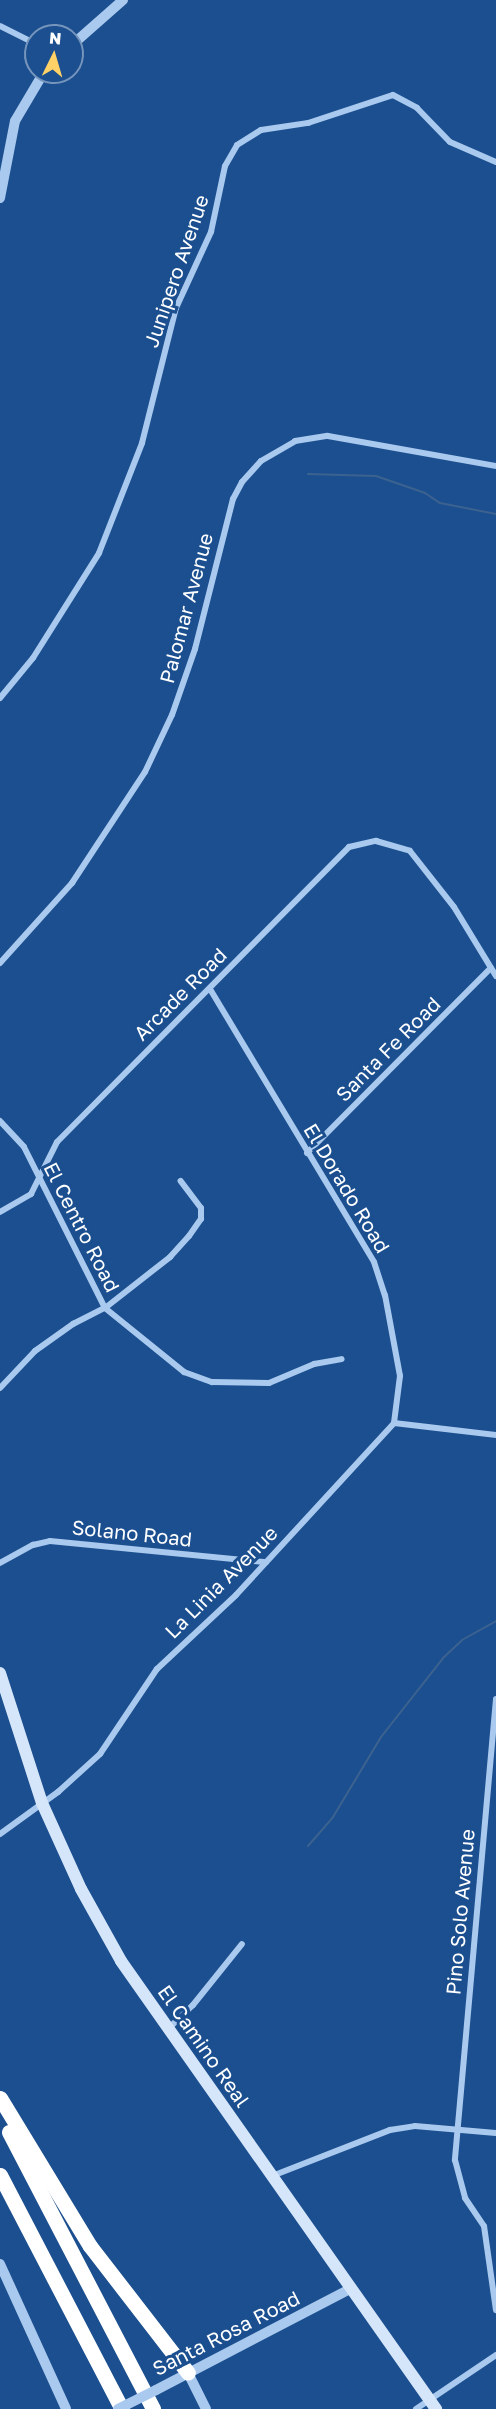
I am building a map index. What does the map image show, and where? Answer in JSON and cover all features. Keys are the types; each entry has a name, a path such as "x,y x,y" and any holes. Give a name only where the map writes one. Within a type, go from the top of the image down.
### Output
{"highway":[{"path":"0,2098 90,2246 188,2373"},
{"path":"0,2115 153,2409"},
{"path":"0,2175 120,2409"}],"main road":[{"name":"El Camino Real","path":"0,1673 42,1803 95,1916 166,2030 433,2404"}],"street":[{"path":"84,34 123,0"},
{"path":"0,26 24,38"},
{"path":"0,198 15,122 37,84"},
{"name":"Junipero Avenue","path":"0,698 33,658 99,554 142,443 176,308 211,232 225,166 237,145 261,130 308,123 393,95 417,108 459,147 496,162"},
{"name":"Palomar Avenue","path":"0,963 72,883 145,772 172,715 195,649 233,499 242,482 261,460 295,441 328,436 496,466"},
{"name":"Arcade Road","path":"0,1212 31,1194 57,1143 350,846 376,841 410,851 454,907 491,968"},
{"path":"491,968 496,976"},
{"name":"Santa Fe Road","path":"307,1153 491,968"},
{"name":"El Dorado Road","path":"210,989 307,1153 368,1250 380,1277 400,1376 394,1423"},
{"name":"El Centro Road","path":"0,1121 24,1147 38,1180 105,1308 183,1372 202,1381 269,1383 314,1364 342,1359"},
{"path":"0,1388 55,1335 105,1308 170,1257 198,1226 200,1205 181,1181"},
{"path":"394,1423 496,1435"},
{"name":"La Linia Avenue","path":"0,1834 42,1803 100,1754 157,1669 266,1563 394,1423"},
{"name":"Solano Road","path":"0,1563 33,1545 50,1541 266,1563"},
{"name":"Pino Solo Avenue","path":"496,1699 455,2160 465,2198 484,2226 496,2310"},
{"path":"166,2030 193,2005 242,1944"},
{"path":"270,2176 390,2130 415,2126 496,2133"},
{"path":"0,2264 66,2409"},
{"name":"Santa Rosa Road","path":"120,2409 350,2289"},
{"path":"416,2409 433,2404 496,2355"},
{"path":"188,2373 206,2409"}],"waterway":[{"path":"308,474 376,476 425,493 440,503 496,514"},
{"path":"308,1846 333,1817 381,1737 444,1657 462,1640 496,1621"}]}
